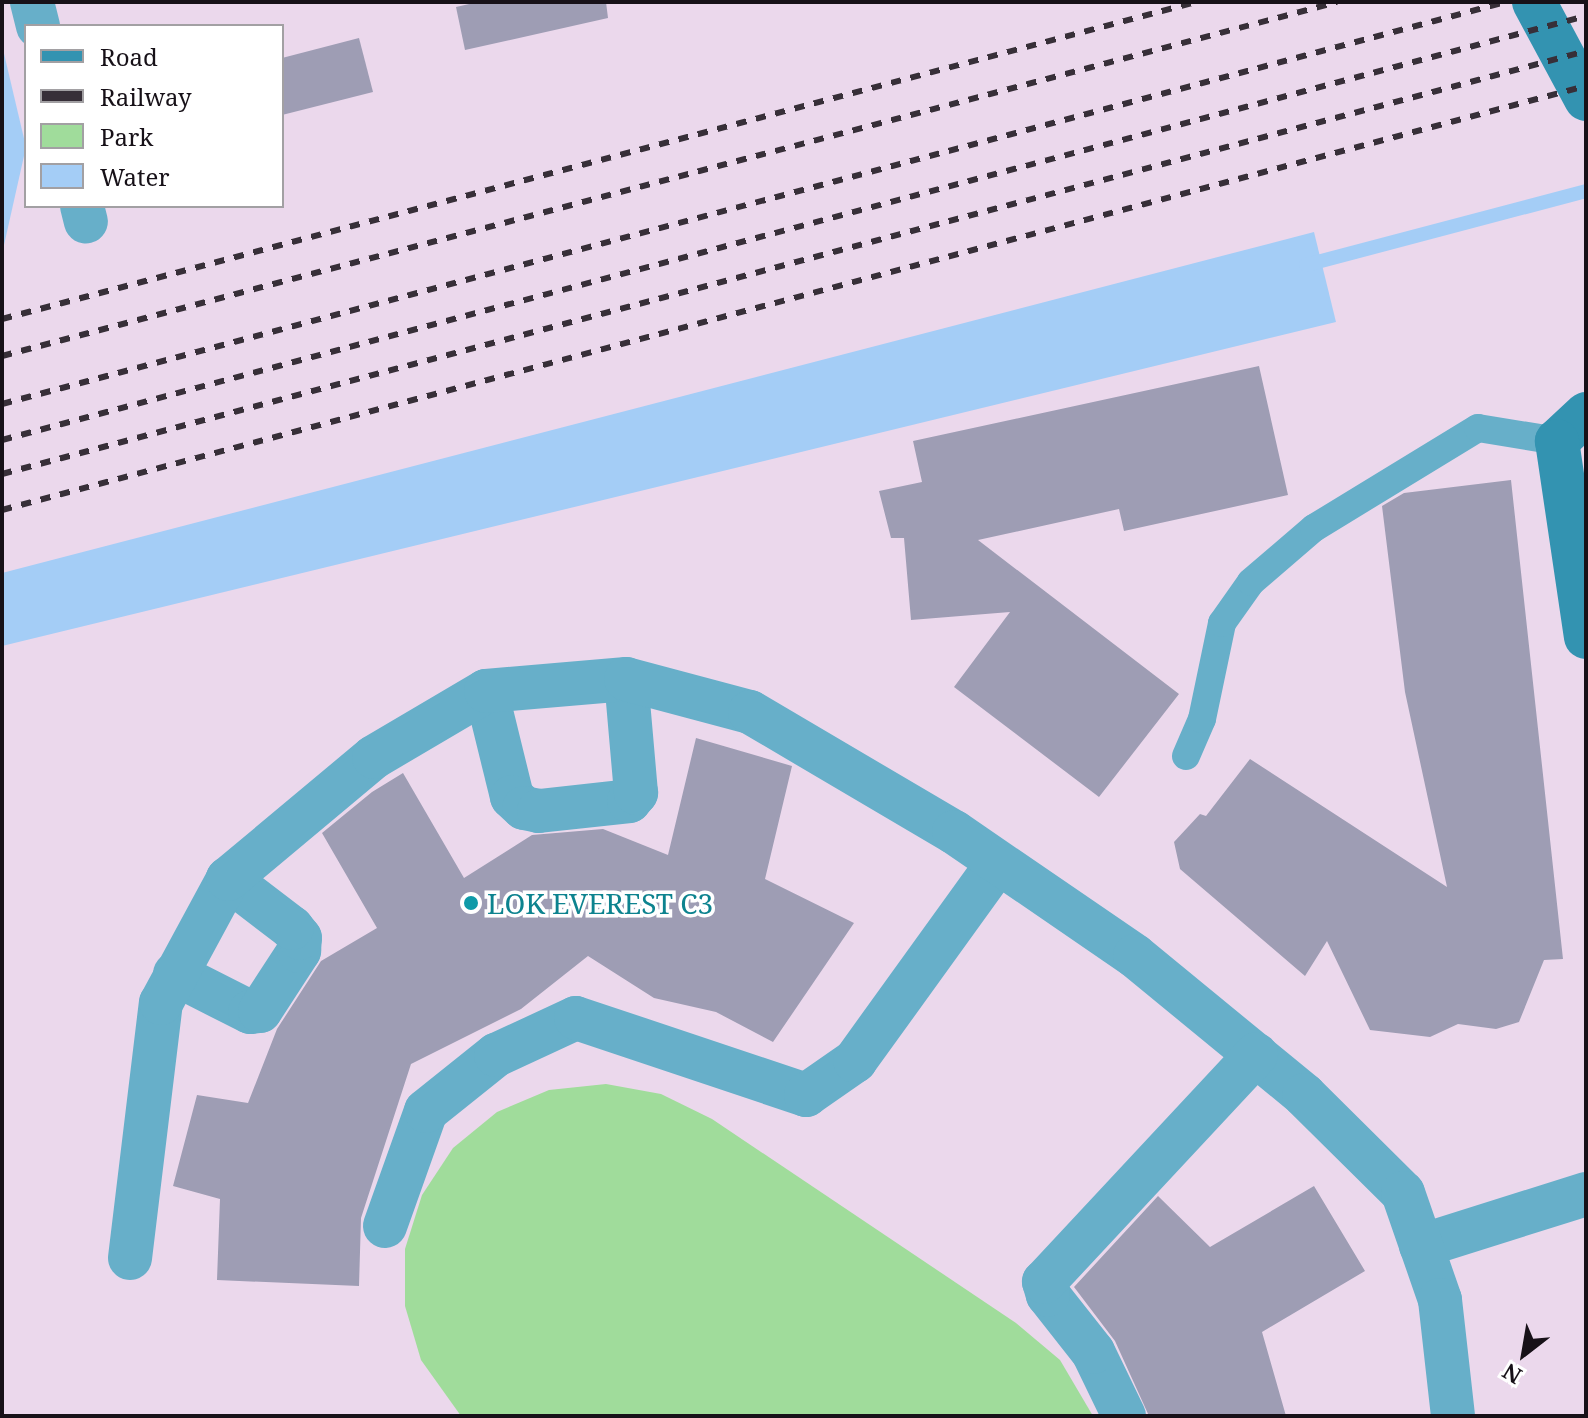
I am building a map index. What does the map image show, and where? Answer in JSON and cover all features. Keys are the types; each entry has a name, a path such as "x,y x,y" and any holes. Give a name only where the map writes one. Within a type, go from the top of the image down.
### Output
{"street":[{"path":"32,2 38,24"},
{"path":"1534,2 1586,99"},
{"path":"1572,428 1586,637"},
{"path":"486,691 512,797 524,808 539,811 629,801 636,793 626,679"},
{"path":"130,1258 161,1003 228,879 374,757 486,691 626,679 750,712 998,863 1135,956 1256,1055 1403,1193 1440,1300 1453,1416"},
{"path":"385,1226 426,1111 496,1055 576,1018 806,1095 855,1061 998,863"},
{"path":"175,974 250,1012 260,1011 299,951 300,938 292,928 228,879"},
{"path":"1124,1416 1093,1352 1048,1295 1044,1282 1256,1055"},
{"path":"1421,1246 1586,1194"}],"lane":[{"path":"1186,756 1202,719 1222,623 1251,582 1314,528 1478,428 1572,428"}],"green space":[{"path":"606,1084 661,1094 712,1119 1016,1323 1060,1360 1093,1416 461,1416 421,1360 405,1306 405,1249 422,1195 453,1148 497,1112 549,1090"}],"water":[{"path":"2,45 24,138 24,156 2,254"},
{"path":"1314,232 1336,322 2,646 2,573"}],"building":[{"path":"478,2 606,2 608,18 465,50 456,7"},
{"path":"359,38 373,92 284,114 284,57"},
{"path":"1259,366 1288,495 1124,531 1119,509 978,540 1179,694 1099,797 954,687 1010,612 911,620 904,538 891,538 879,491 922,482 913,441"},
{"path":"1511,480 1563,959 1544,960 1519,1022 1496,1029 1458,1024 1430,1037 1370,1030 1327,941 1305,976 1180,869 1174,842 1200,814 1206,816 1250,759 1447,887 1405,692 1382,506 1404,493"},
{"path":"696,738 792,766 765,879 854,923 773,1042 716,1012 654,998 588,956 521,1009 411,1064 361,1218 359,1286 217,1280 220,1199 173,1186 197,1095 248,1103 277,1029 321,961 377,928 322,833 372,792 403,773 464,878 532,835 603,829 668,855"},
{"path":"1314,1186 1365,1271 1262,1332 1286,1416 1149,1416 1115,1341 1074,1287 1158,1196 1210,1247"}],"waterway":[{"path":"1306,265 1586,191"}],"railway":[{"path":"2,319 1196,2"},
{"path":"2,356 1337,2"},
{"path":"2,404 1505,2"},
{"path":"2,440 1586,16"},
{"path":"2,474 1586,51"},
{"path":"2,510 1586,86"}],"place":[{"name":"LOK EVEREST C3","path":"471,903"}]}
